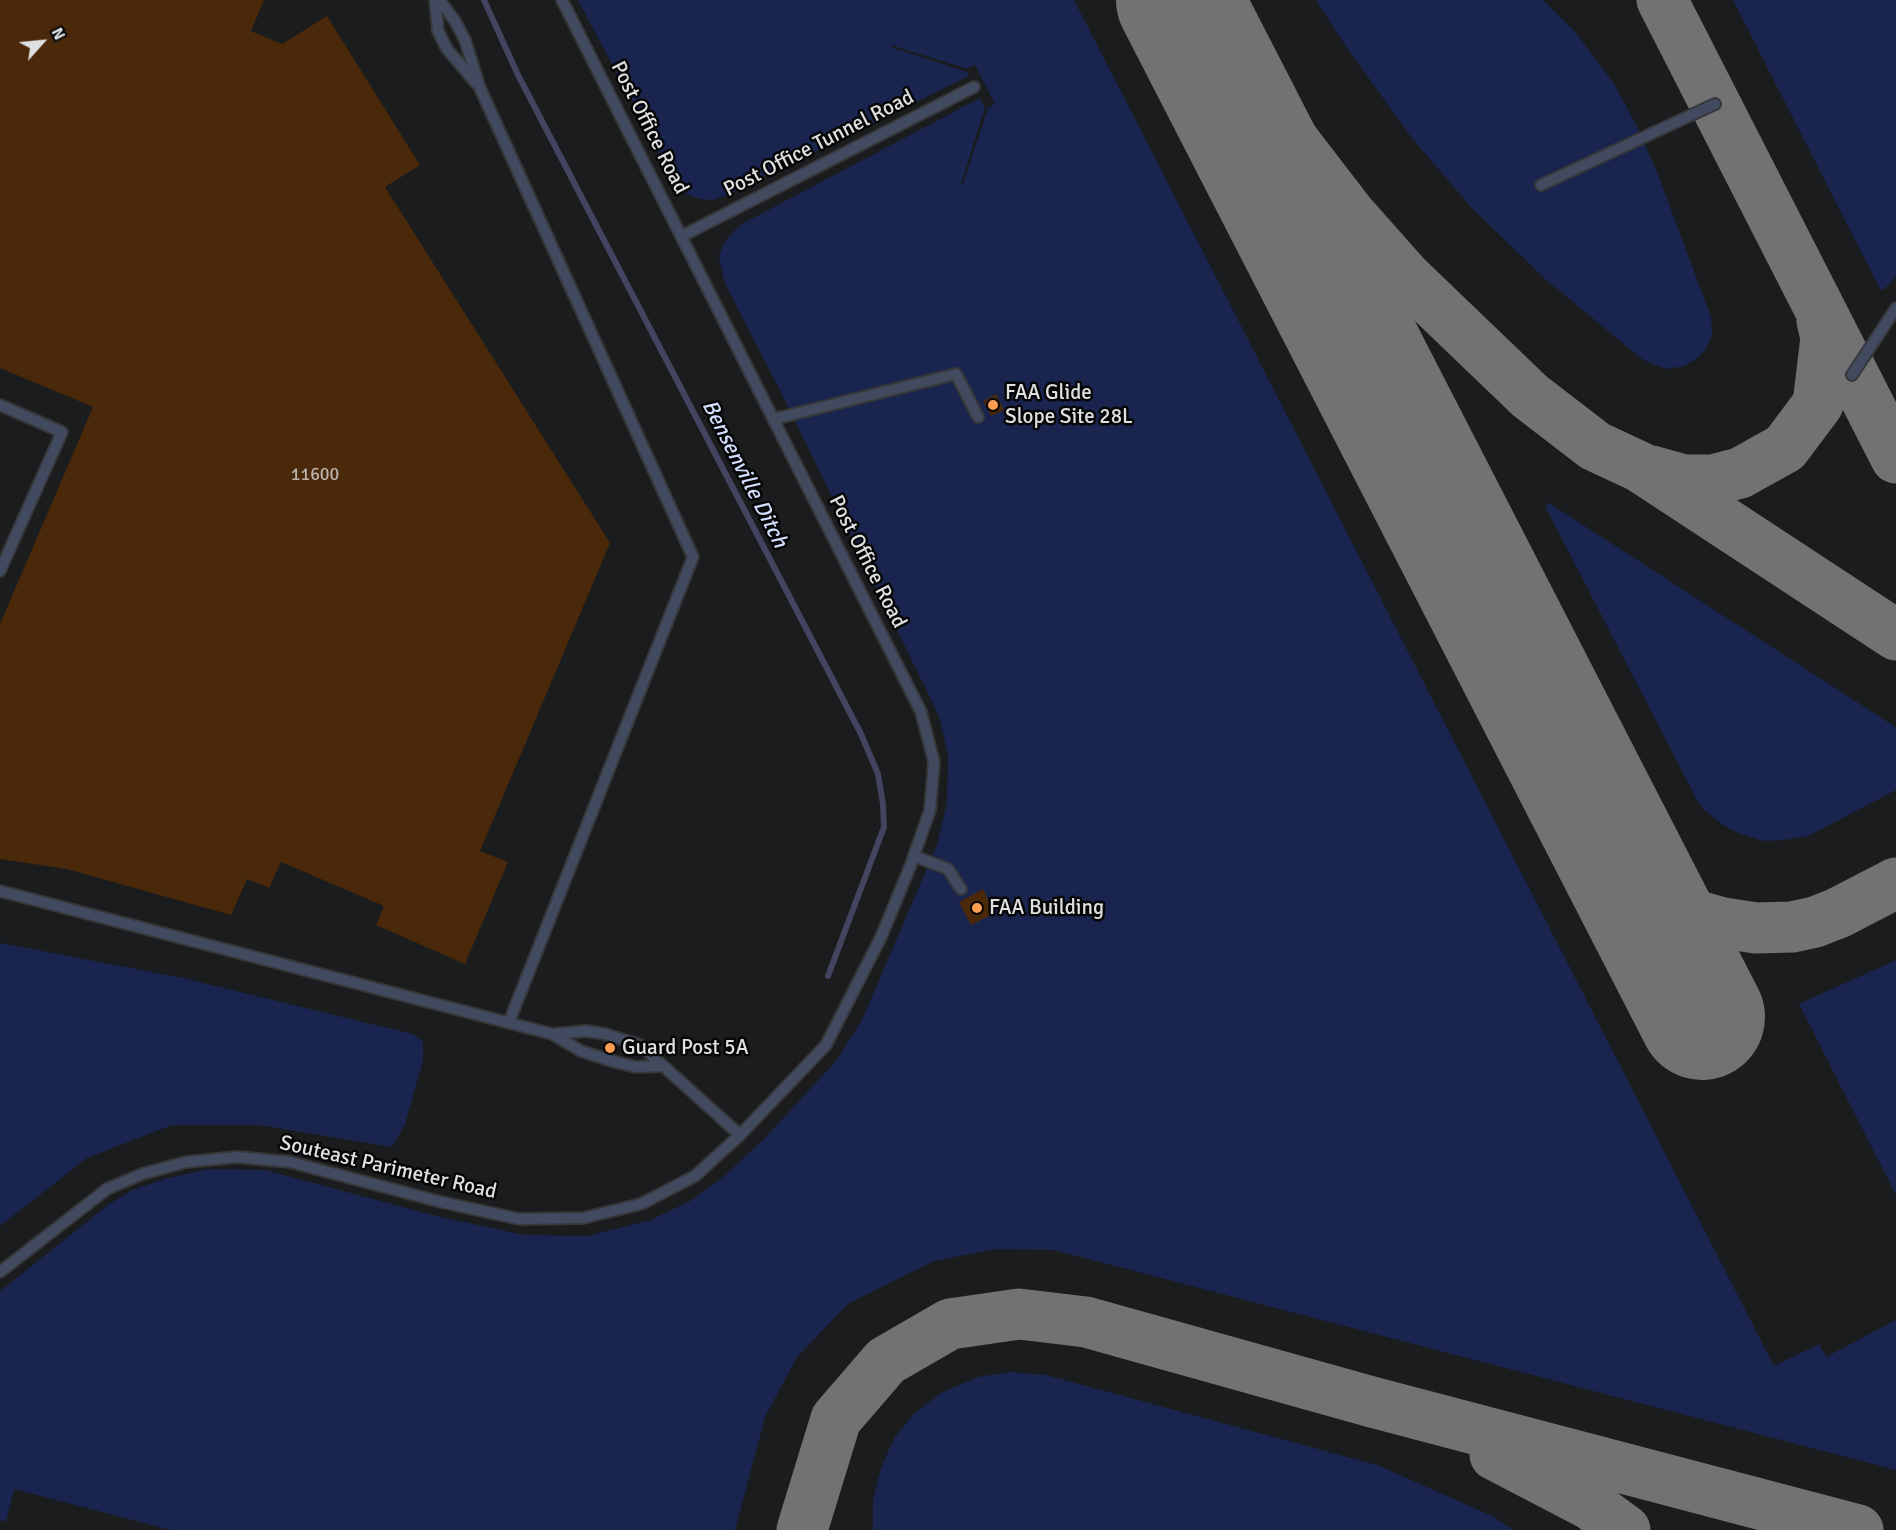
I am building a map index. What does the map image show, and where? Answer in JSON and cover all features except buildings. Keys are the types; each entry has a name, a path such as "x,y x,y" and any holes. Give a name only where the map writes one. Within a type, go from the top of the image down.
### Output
{"lane":[{"path":"437,0 455,21 465,40 480,88 693,557 509,1022"},
{"path":"437,0 438,31 445,45 480,88"},
{"name":"Post Office Road","path":"562,0 921,712 934,762 930,810 914,856 882,938 826,1046 740,1134"},
{"name":"Post Office Tunnel Road","path":"682,236 974,87"},
{"path":"1541,185 1715,104"},
{"path":"1852,375 1896,308"},
{"path":"774,420 956,374 978,417"},
{"path":"0,405 62,432 0,571"},
{"path":"914,856 948,869 960,889"},
{"path":"0,891 509,1022 552,1034 581,1051 615,1062 636,1067 662,1066"},
{"path":"552,1034 586,1031 605,1034 640,1045 740,1134"},
{"name":"Souteast Parimeter Road","path":"0,1272 107,1189 142,1174 186,1162 237,1156 290,1162 441,1202 519,1219 584,1218 641,1204 695,1176 740,1134"}],"shaded area":[{"path":"578,0 1074,0 1774,1366 1819,1344 1826,1357 1896,1320 1896,1470 1054,1250 996,1249 934,1261 849,1303 797,1357 765,1417 735,1530 171,1530 14,1489 6,1522 0,1520 0,1291 108,1205 132,1190 168,1178 208,1169 265,1170 436,1216 524,1235 587,1236 651,1220 690,1201 722,1178 763,1140 836,1061 862,1020 937,845 947,803 948,755 939,716 779,388 725,284 719,257 729,236 740,225 980,98 985,108 961,184 963,184 988,108 995,104 975,65 967,69 891,45 891,47 967,72 969,76 725,196 713,200 700,199 688,195 672,178"},
{"path":"1316,0 1543,0 1576,33 1615,85 1636,125 1657,172 1711,317 1712,335 1706,349 1684,366 1668,369 1655,365 1642,359 1544,278 1472,208 1411,137 1345,45"},
{"path":"1733,0 1896,0 1896,276 1884,290 1880,289"},
{"path":"1549,503 1894,726 1896,729 1896,790 1808,836 1784,840 1764,841 1740,834 1704,810 1545,506"},
{"path":"0,943 183,978 412,1034 423,1041 423,1060 405,1124 392,1147 260,1125 172,1125 87,1158 0,1226"},
{"path":"1896,960 1896,1195 1799,1004"},
{"path":"1010,1372 1046,1375 1377,1465 1492,1516 1514,1530 873,1530 873,1500 881,1468 894,1438 914,1414 941,1393 978,1377"}],"waterway":[{"name":"Bensenville Ditch","path":"484,0 518,75 861,734 878,774 884,827 828,976"}],"taxiway":[{"path":"1196,0 1271,111 1351,215 1406,277 1530,396 1595,446 1640,467 1896,635"},
{"path":"1662,0 1896,458"},
{"path":"1652,471 1684,480 1713,480 1740,473 1785,448 1818,404 1826,338 1822,321"},
{"path":"1623,868 1673,909 1723,923 1756,928 1792,927 1815,922 1838,913 1896,883"},
{"path":"802,1530 836,1419 886,1361 950,1324 1019,1314 1086,1322 1372,1402 1858,1530"},
{"path":"1495,1455 1591,1505 1625,1530"}],"runway":[{"path":"1179,0 1702,1017"}],"place":[{"name":"FAA Glide Slope Site 28L","path":"993,405"},
{"name":"FAA Building","path":"977,908"},
{"name":"Guard Post 5A","path":"610,1048"}]}
